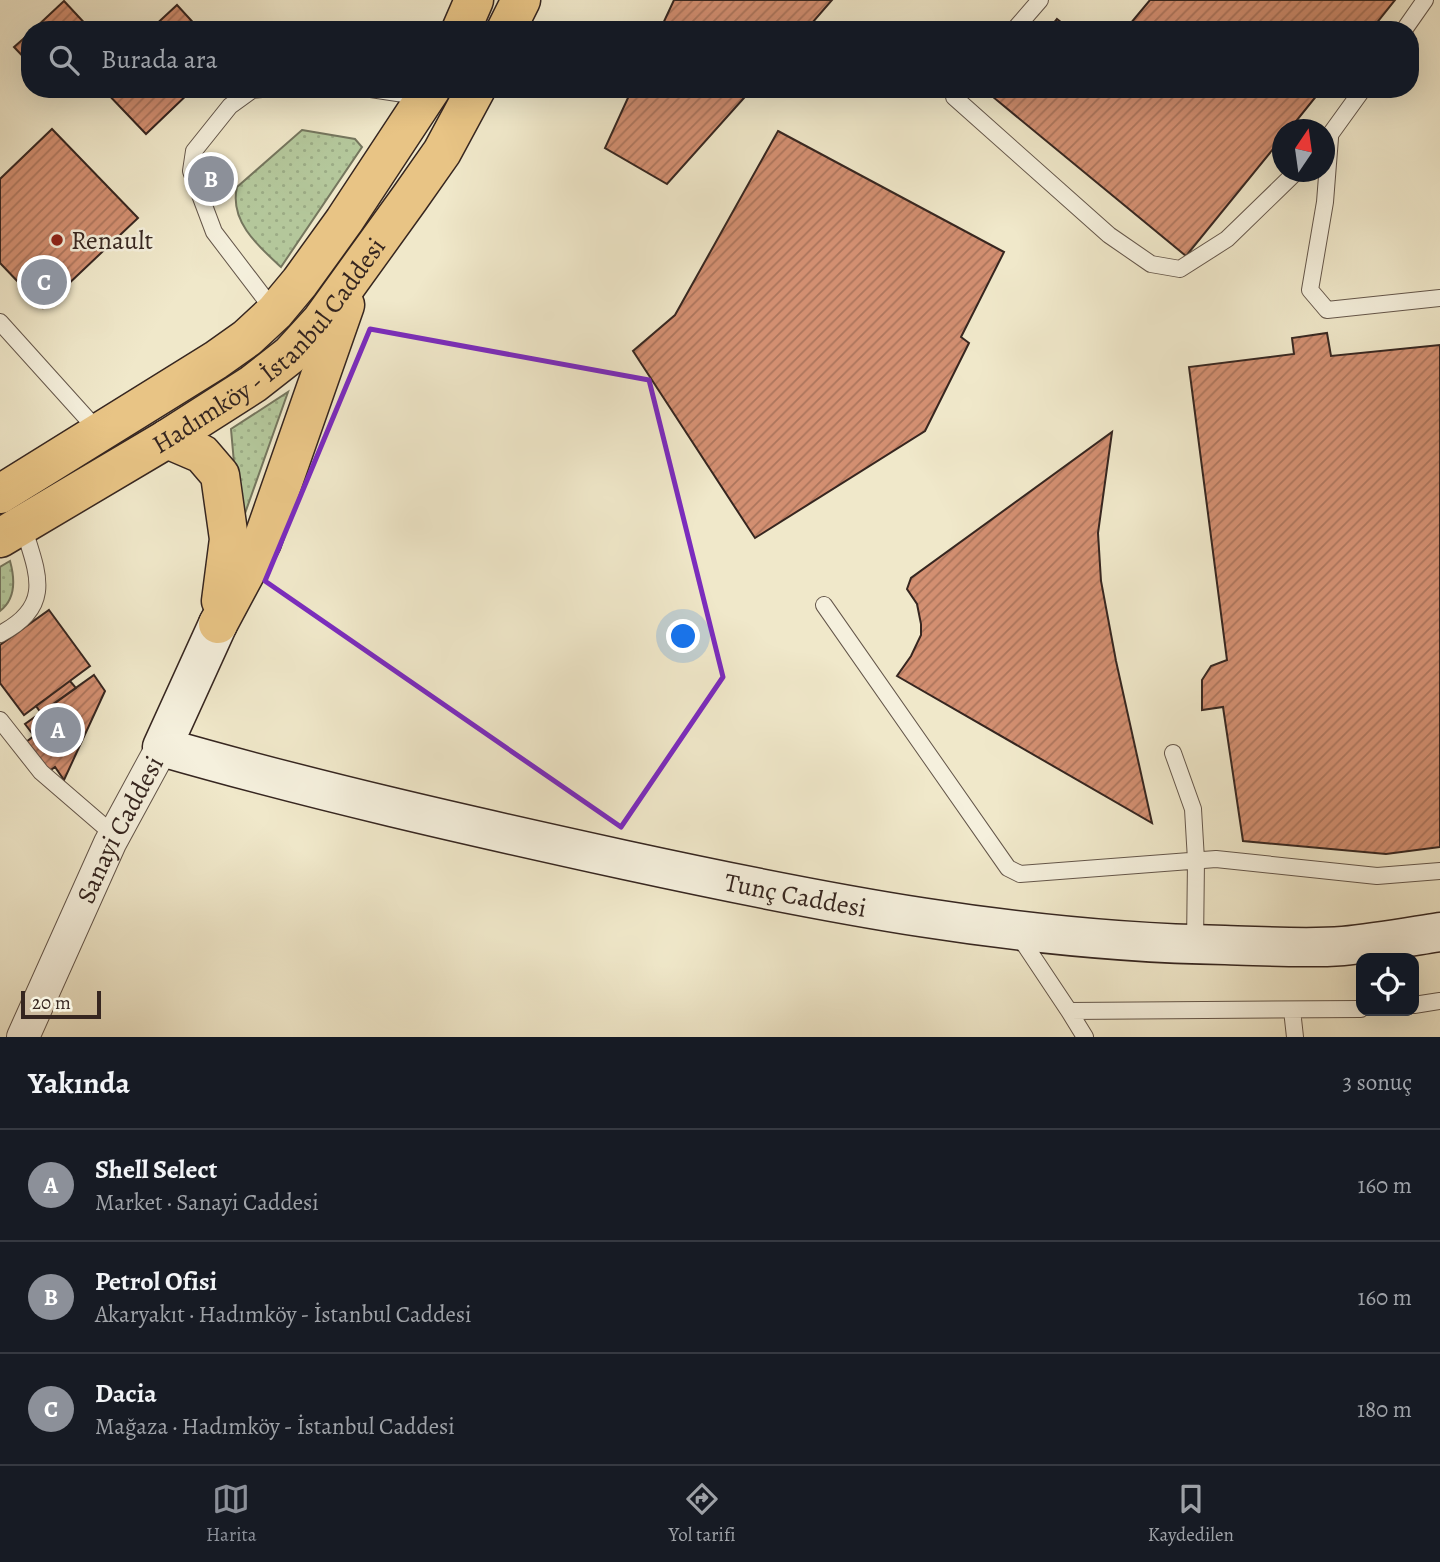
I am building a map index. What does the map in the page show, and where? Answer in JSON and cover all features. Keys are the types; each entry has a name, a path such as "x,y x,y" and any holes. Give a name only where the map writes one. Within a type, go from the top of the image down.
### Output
{"main road":[{"path":"465,21 474,0"},
{"path":"510,21 521,0"},
{"name":"Hadımköy - İstanbul Caddesi","path":"7,519 100,433 216,360 247,338 275,312 344,221 425,98"},
{"name":"Hadımköy - İstanbul Caddesi","path":"7,519 167,439 253,384 290,355 321,321 442,152 471,98"},
{"path":"218,624 262,542 355,275"},
{"path":"167,439 202,454 220,475 229,539 218,624"},
{"name":"Sanayi Caddesi","path":"162,747 218,624"},
{"name":"Tunç Caddesi","path":"162,747 283,782 714,879 1015,931 1135,943 1342,946 1440,932"}],"street":[{"name":"Sanayi Caddesi","path":"23,1037 114,835 162,747"}],"lane":[{"path":"1022,21 1040,0"},
{"path":"1410,21 1425,0"},
{"path":"241,98 230,106 194,151 191,171 214,232 275,312"},
{"path":"955,98 1109,235 1151,264 1180,269 1227,239 1286,182"},
{"path":"1335,129 1357,98"},
{"path":"1326,182 1325,202 1310,290 1327,310 1440,298"},
{"path":"0,322 100,433"},
{"path":"0,634 9,630 30,611 39,587 7,519"},
{"path":"824,605 1008,868 1020,874 1216,859 1377,876 1440,871"},
{"path":"0,720 41,772 114,835"},
{"path":"1173,753 1193,809 1196,860 1195,944"},
{"path":"1015,931 1085,1037"},
{"path":"1419,1004 1440,1001"},
{"path":"1069,1012 1356,1009"},
{"path":"1292,1010 1295,1037"}],"highlighted area":[{"path":"370,329 649,380 723,677 621,827 265,581"}],"green space":[{"path":"302,130 355,139 362,147 281,267 247,232 241,222 237,211 237,187"},
{"path":"288,392 243,519 239,519 231,429"},
{"path":"10,561 13,575 12,595 0,611 0,567"}],"building":[{"path":"674,0 832,0 814,21 664,21"},
{"path":"1150,0 1395,0 1378,21 1132,21"},
{"path":"64,1 83,21 43,21"},
{"path":"177,5 192,21 160,21"},
{"path":"21,41 21,54 14,47"},
{"path":"112,98 184,98 146,134"},
{"path":"628,98 744,98 667,184 605,148"},
{"path":"994,98 1315,98 1298,119 1272,119 1272,150 1186,256"},
{"name":"Renault","path":"52,129 138,218 43,308 0,263 0,179"},
{"path":"778,131 1004,252 961,337 969,343 925,431 755,538 633,351 675,315"},
{"path":"1327,333 1331,356 1440,345 1440,847 1386,854 1243,841 1223,707 1202,710 1202,680 1211,666 1227,660 1189,367 1294,354 1292,338"},
{"path":"1112,432 1098,533 1101,581 1152,823 897,676 921,635 917,604 907,589 911,578"},
{"path":"49,610 90,666 24,715 0,683 0,645"},
{"path":"94,675 105,691 64,780 55,767 48,772 26,742 34,736 25,724"},
{"path":"70,681 76,688 41,713 36,706"}],"place":[{"name":"Petrol Ofisi","path":"211,179"},
{"name":"Renault","path":"57,240"},
{"name":"Dacia","path":"44,282"},
{"name":"Shell Select","path":"58,730"}]}
